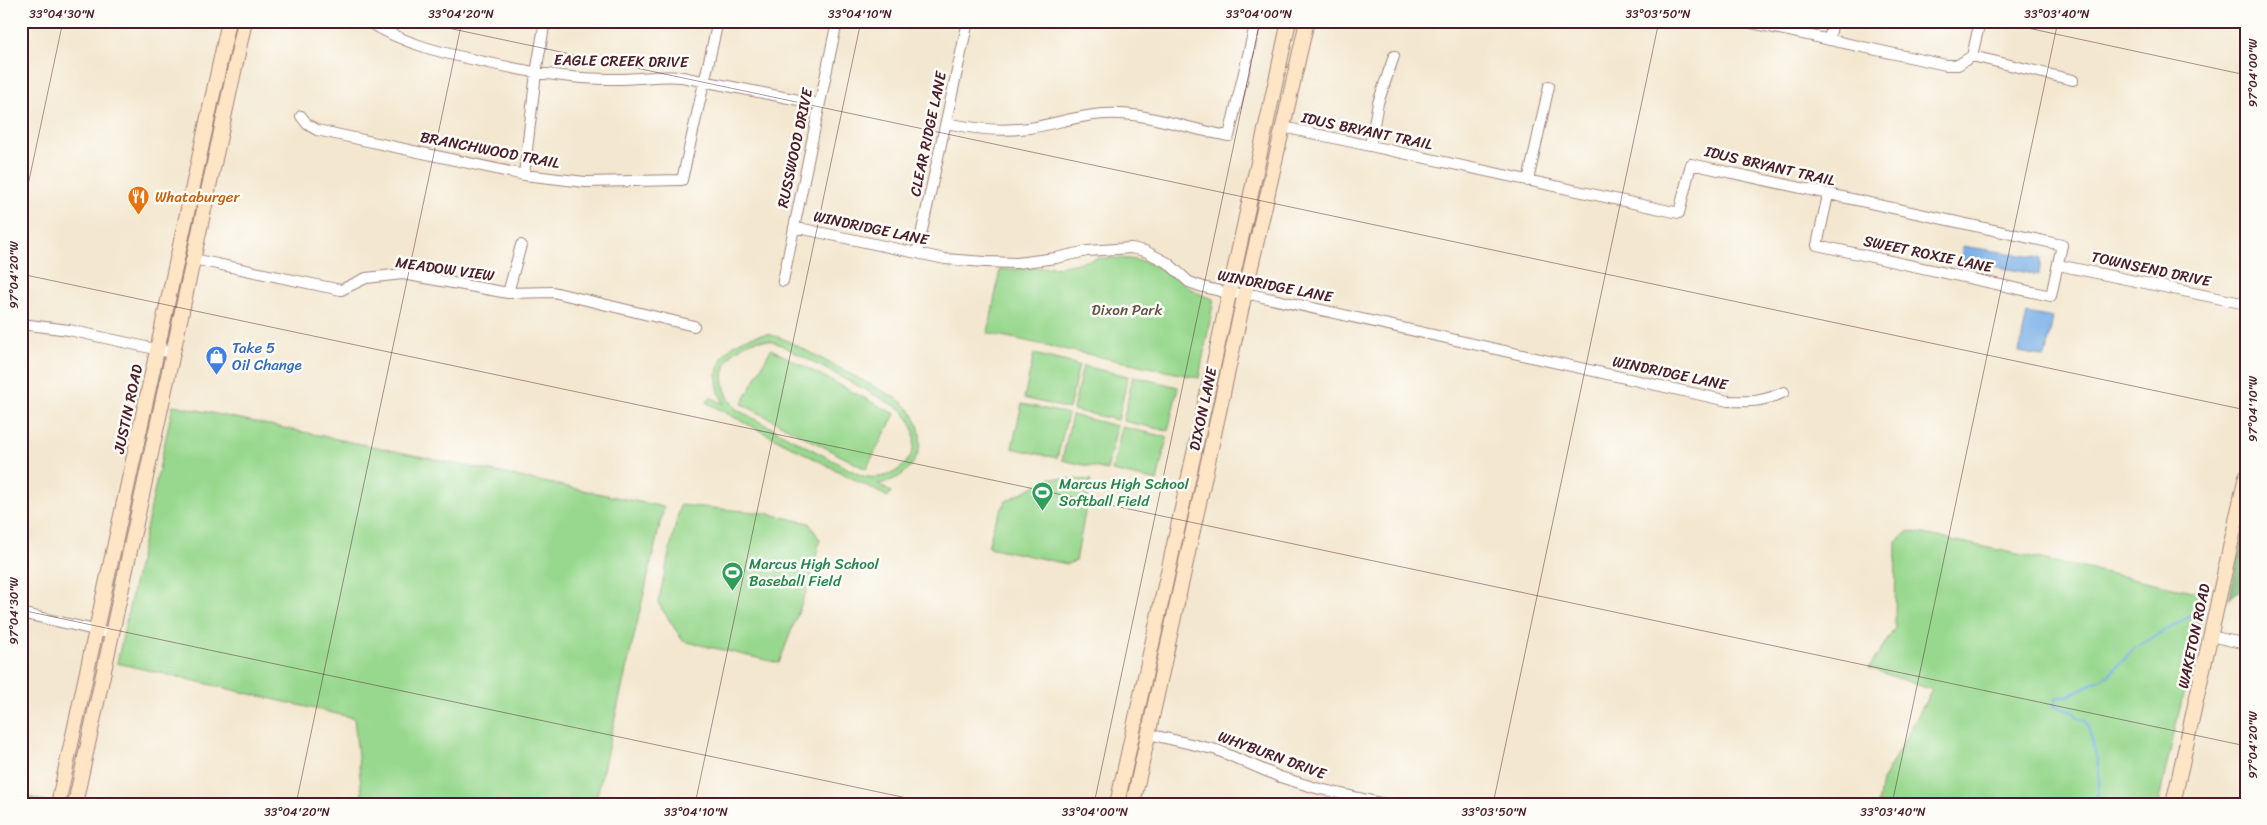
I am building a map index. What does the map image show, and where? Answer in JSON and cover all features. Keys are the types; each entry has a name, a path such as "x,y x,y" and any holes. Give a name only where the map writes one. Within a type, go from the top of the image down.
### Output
{"main road":[{"name":"JUSTIN ROAD","path":"58,804 229,21"},
{"path":"75,804 245,21"},
{"name":"DIXON LANE","path":"1117,804 1228,294 1290,21"},
{"name":"DIXON LANE","path":"1133,804 1245,293 1307,21"},
{"name":"WAKETON ROAD","path":"2174,804 2246,476"}],"street":[{"name":"EAGLE CREEK DRIVE","path":"368,21 399,38 444,54 536,73 612,79 663,76 705,80 819,104"},
{"path":"524,175 536,73 545,21"},
{"path":"705,80 718,21"},
{"name":"RUSSWOOD DRIVE","path":"782,281 837,21"},
{"name":"CLEAR RIDGE LANE","path":"918,253 968,21"},
{"path":"946,123 988,130 1008,130 1030,128 1080,117 1127,114 1229,136 1256,21"},
{"path":"1742,21 1946,65 1958,65 1972,56 1980,21"},
{"path":"1830,40 1834,21"},
{"path":"1370,146 1378,103 1394,56"},
{"path":"1972,56 2072,80"},
{"name":"BRANCHWOOD TRAIL","path":"301,116 307,124 324,132 524,175 585,182 682,180 705,80"},
{"path":"1528,182 1549,86"},
{"name":"IDUS BRYANT TRAIL","path":"1283,127 1528,182 1678,213 1690,164 2062,245 2058,265"},
{"name":"SWEET ROXIE LANE","path":"1828,194 1817,245 2052,296 2058,265"},
{"name":"WINDRIDGE LANE","path":"794,227 953,260 1017,262 1130,248 1145,251 1168,263 1189,282 1228,294 1245,293 1728,401 1750,403 1767,400 1784,392"},
{"path":"508,293 521,245"},
{"name":"MEADOW VIEW","path":"193,259 341,290 366,278 403,274 508,293 553,292 694,326"},
{"name":"TOWNSEND DRIVE","path":"2058,265 2243,302"},
{"path":"21,324 69,330 173,353"},
{"path":"21,612 112,634"},
{"path":"2210,636 2246,644"},
{"name":"WHYBURN DRIVE","path":"1148,734 1217,750 1280,777 1316,788 1385,804"}],"green space":[{"name":"Dixon Park","path":"1099,258 1131,259 1146,262 1167,272 1206,297 1214,299 1199,378 988,333 1000,270 1064,266"},
{"path":"768,334 784,339 896,398 909,409 917,421 920,435 919,448 914,461 906,471 894,479 878,484 891,492 888,497 707,403 710,397 724,404 717,377 719,366 724,356 732,347 742,340","holes":["758,340 771,341 901,409 910,421 914,434 914,446 909,458 901,467 891,474 877,477 862,476 736,409 729,398 723,377 729,358 746,344"]},
{"path":"771,349 895,414 866,469 742,404"},
{"path":"1034,354 1079,365 1069,409 1024,398"},
{"path":"1083,366 1128,376 1118,420 1073,410"},
{"path":"1133,376 1178,387 1168,431 1123,421"},
{"path":"1022,404 1068,414 1057,458 1012,448"},
{"path":"173,405 664,507 595,804 363,804 354,718 117,663"},
{"path":"1072,415 1117,426 1107,470 1062,460"},
{"path":"1122,427 1167,437 1157,481 1112,471"},
{"name":"Marcus High School Softball Field","path":"1050,478 1091,480 1076,561 1067,564 988,547 994,524 1006,501"},
{"name":"Marcus High School Baseball Field","path":"680,505 765,513 809,523 820,540 810,581 779,663 683,641 658,603"},
{"path":"2246,524 2246,585 2229,599"},
{"path":"1909,531 2206,594 2158,804 1878,804 1882,781 1932,690 1869,668 1895,628 1896,541"},
{"path":"21,795 48,802 48,804 21,804"}],"water":[{"path":"1962,246 2041,258 2039,275 1962,260"},
{"path":"2027,313 2053,318 2045,357 2019,352"}],"waterway":[{"path":"2094,804 2098,795 2099,785 2098,762 2086,721 2076,716 2074,712 2054,706 2056,698 2070,695 2109,675 2136,647 2191,616 2202,619"}],"place":[{"name":"Whataburger","path":"139,216"},
{"name":"Take 5 Oil Change","path":"216,376"},
{"name":"Marcus High School Softball Field","path":"1043,512"},
{"name":"Marcus High School Baseball Field","path":"733,592"}]}
